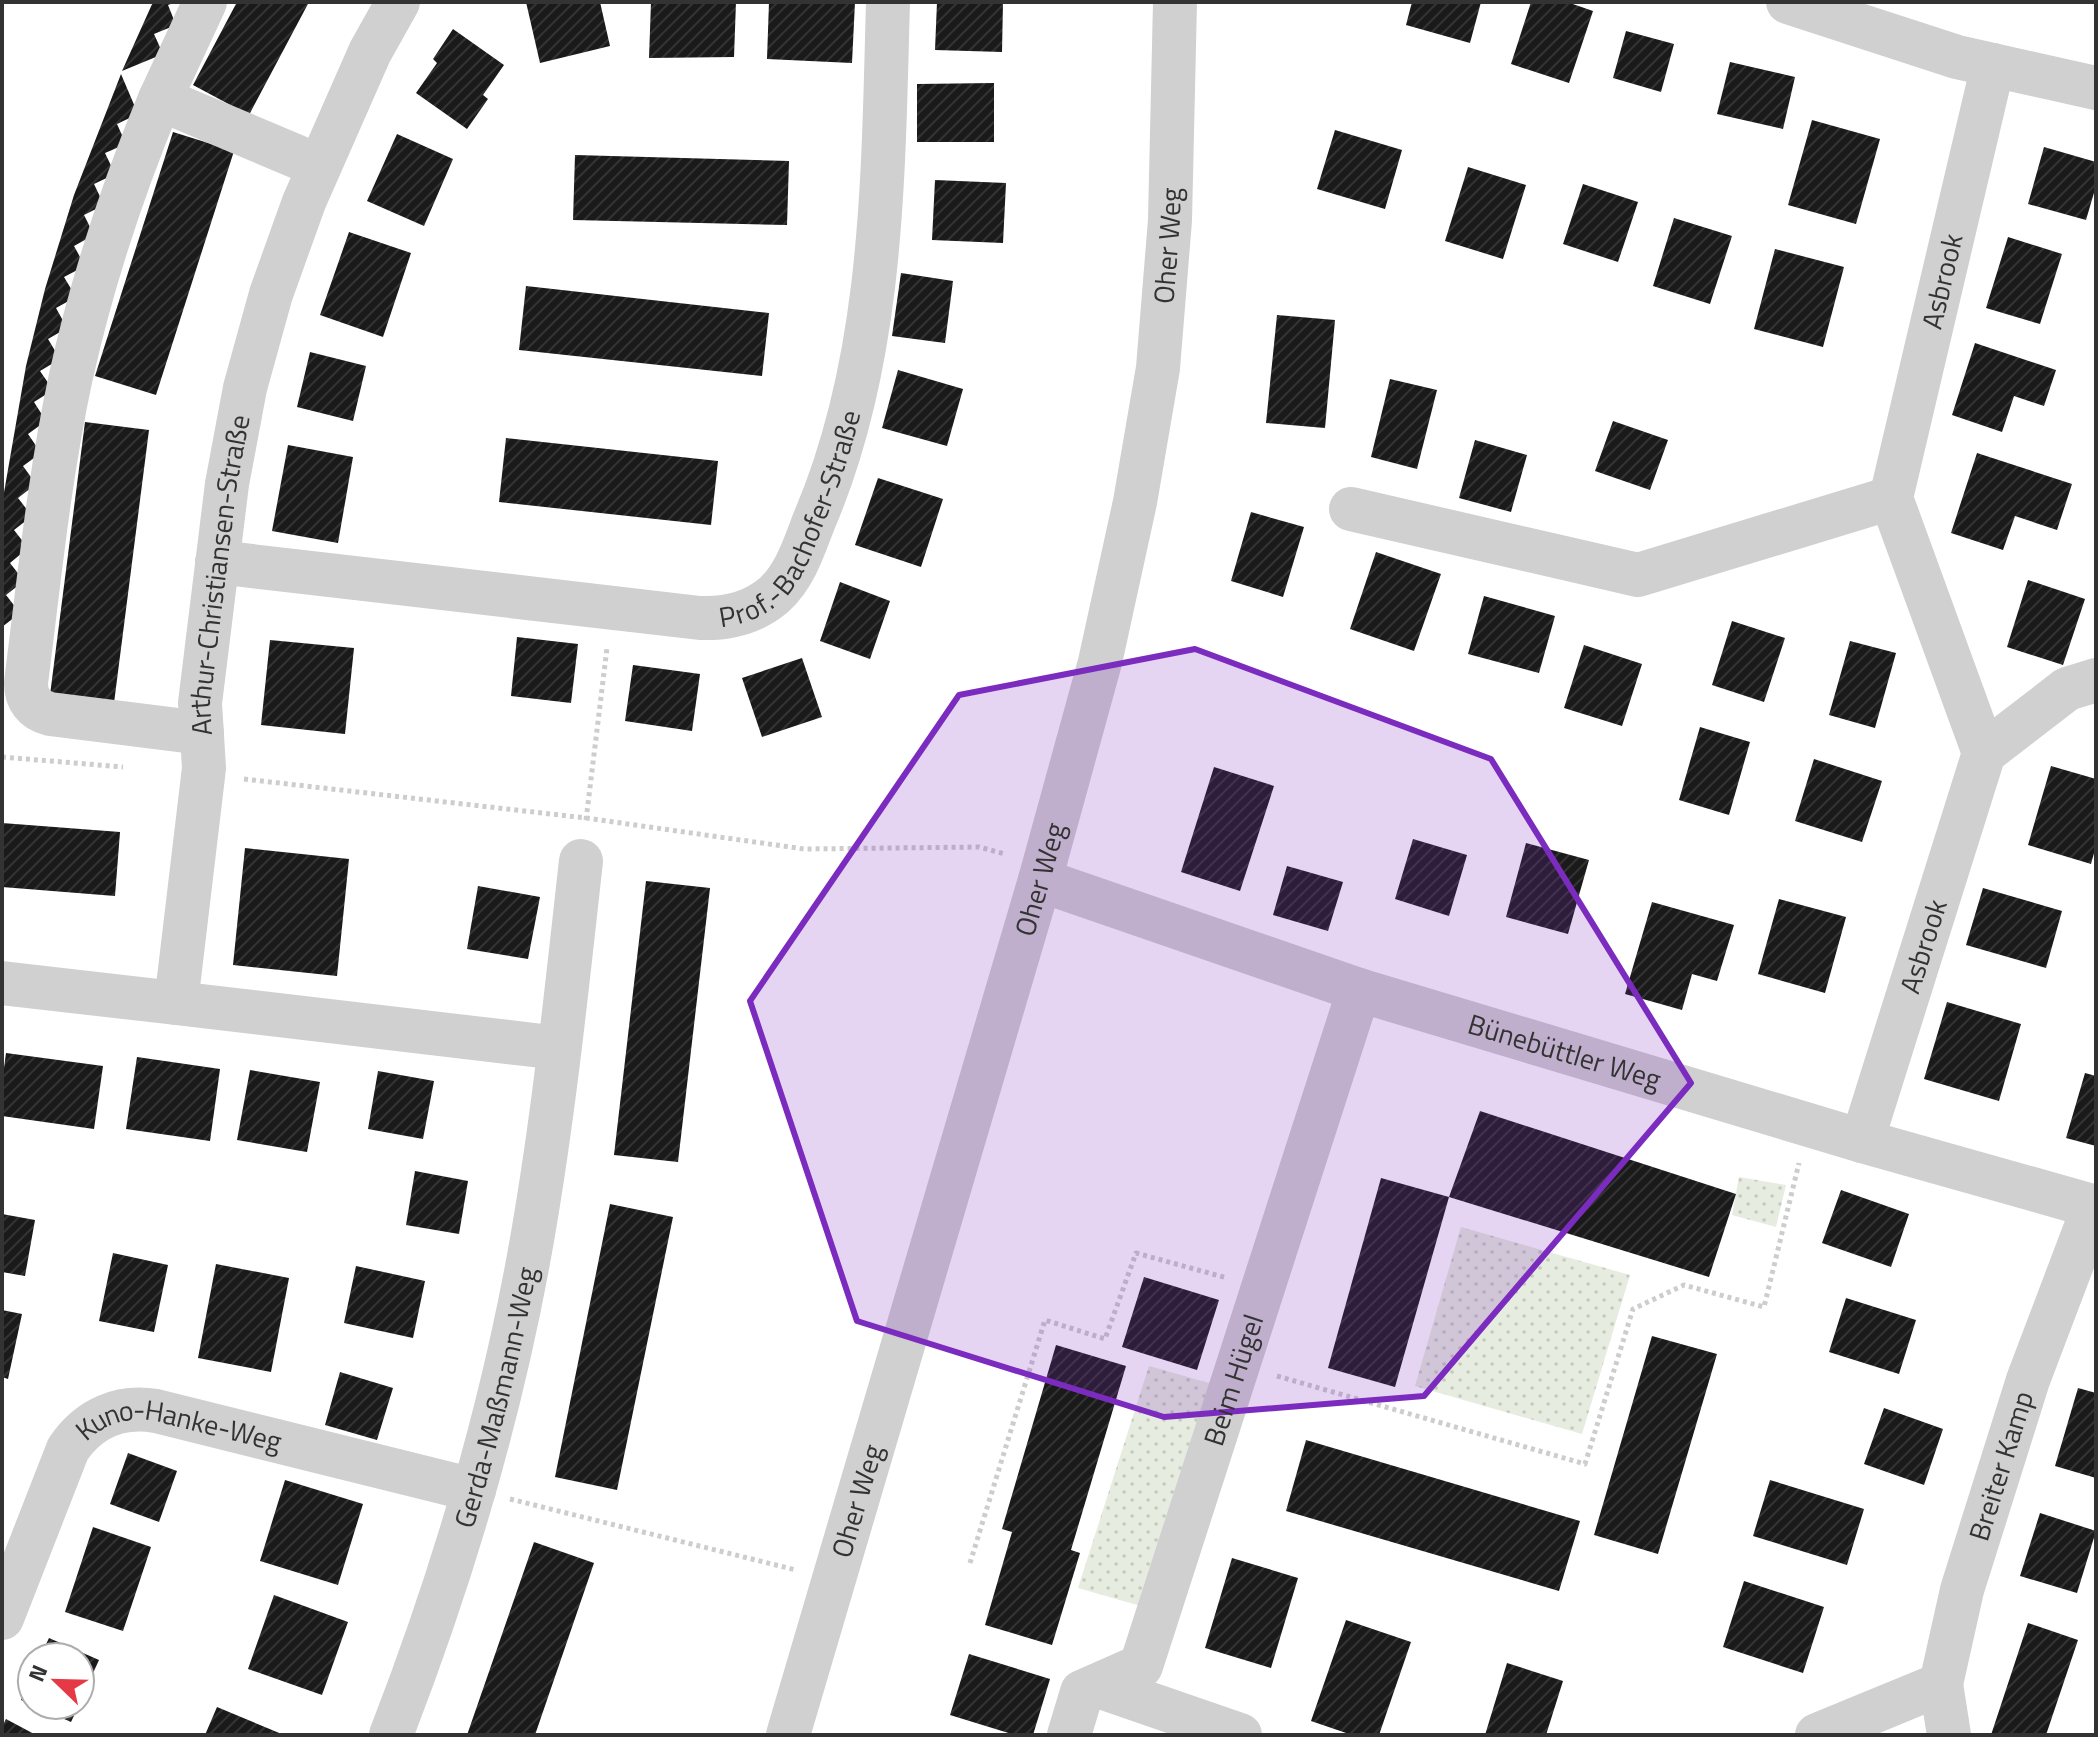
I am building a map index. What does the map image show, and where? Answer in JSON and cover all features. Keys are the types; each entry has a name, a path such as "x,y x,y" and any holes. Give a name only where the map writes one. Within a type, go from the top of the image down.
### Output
{"street":[{"path":"203,754 44,712 30,701 26,689 49,500 71,376 107,244 160,99 205,2"},
{"name":"Arthur-Christiansen-Straße","path":"176,1003 203,754 200,703 235,436 257,341 287,248 319,166 370,52 398,2"},
{"name":"Prof.-Bachofer-Straße","path":"217,562 700,618 745,612 772,597 792,574 838,458 866,335 881,209 888,2"},
{"name":"Oher Weg","path":"788,1735 1042,873 1100,662 1135,502 1158,368 1170,220 1175,2"},
{"path":"1788,2 1975,61 2096,88"},
{"name":"Asbrook","path":"1891,498 1975,61"},
{"path":"160,99 319,166"},
{"path":"1351,509 1638,575 1891,498 1984,753 2067,689 2096,680"},
{"name":"Asbrook","path":"1862,1141 1984,753"},
{"name":"Gerda-Maßmann-Weg","path":"391,1735 435,1617 500,1394 526,1272 544,1166 581,861"},
{"name":"Bünebüttler Weg","path":"1042,873 1359,990 1862,1141 2095,1206"},
{"path":"2,983 559,1048"},
{"name":"Beim Hügel","path":"1069,1735 1082,1692 1141,1666 1359,990"},
{"name":"Breiter Kamp","path":"1949,1735 1941,1684 1962,1590 2028,1380 2095,1206"},
{"name":"Kuno-Hanke-Weg","path":"2,1618 68,1449 87,1427 113,1413 142,1409 156,1411 474,1490"},
{"path":"1817,1735 1941,1684"},
{"path":"1098,1686 1240,1735"}],"path":[{"path":"581,861 611,607"},
{"path":"203,754 586,818 804,849 979,847 1042,873"},
{"path":"2,757 126,768"},
{"path":"1238,1364 1585,1464 1633,1309 1684,1285 1764,1307 1808,1125"},
{"path":"970,1563 1045,1320 1105,1339 1136,1253 1262,1288"},
{"path":"474,1490 833,1579"}],"highlighted area":[{"path":"1195,649 1491,759 1691,1083 1424,1396 1164,1417 857,1321 750,1001 959,695"}],"shaded area":[{"path":"1739,1177 1786,1185 1776,1227 1732,1215"},
{"path":"1461,1227 1630,1275 1582,1434 1415,1386"},
{"path":"1149,1366 1230,1389 1158,1611 1078,1588"}],"building":[{"path":"153,2 176,2 168,5 176,25 154,34 163,54 122,71"},
{"path":"237,2 309,2 249,115 193,85"},
{"path":"526,2 600,2 610,46 540,63"},
{"path":"651,2 736,2 734,57 649,58"},
{"path":"769,2 855,2 852,63 767,59"},
{"path":"937,2 1003,2 1002,52 935,50"},
{"path":"1412,2 1481,2 1470,43 1406,25"},
{"path":"1531,2 1567,2 1593,11 1569,83 1511,64"},
{"path":"453,29 504,65 483,95 488,99 467,129 416,93 437,63 433,59"},
{"path":"1626,31 1674,44 1661,92 1613,78"},
{"path":"1730,62 1795,77 1783,129 1717,114"},
{"path":"121,74 138,114 117,124 126,144 105,153 115,174 94,184 104,205 84,215 94,235 74,246 85,266 64,277 76,297 56,308 67,328 48,339 60,359 40,371 53,390 34,402 46,421 28,434 41,453 23,466 36,484 18,498 32,516 14,530 28,548 10,563 24,581 6,595 20,613 2,627 2,504 26,366 45,289 74,195"},
{"path":"994,83 994,142 917,142 917,84"},
{"path":"1812,120 1880,139 1856,224 1788,205"},
{"path":"1335,130 1402,150 1385,209 1317,189"},
{"path":"173,132 234,151 156,395 95,376"},
{"path":"397,134 453,159 424,226 367,201"},
{"path":"2044,147 2096,162 2096,186 2086,220 2028,204"},
{"path":"575,155 789,161 787,225 573,220"},
{"path":"1468,167 1526,185 1503,259 1445,241"},
{"path":"935,180 1006,183 1003,243 932,240"},
{"path":"1583,184 1638,202 1618,262 1563,244"},
{"path":"1674,218 1732,236 1710,304 1653,286"},
{"path":"349,232 411,253 383,337 320,315"},
{"path":"2008,237 2062,254 2040,324 1986,308"},
{"path":"1775,249 1844,267 1823,347 1754,329"},
{"path":"901,273 953,281 945,343 892,336"},
{"path":"526,286 769,313 762,376 519,350"},
{"path":"1277,315 1335,320 1325,428 1266,423"},
{"path":"1975,343 2056,370 2044,406 2014,396 2002,432 1952,415"},
{"path":"310,352 366,366 353,421 297,407"},
{"path":"898,370 963,389 947,446 882,428"},
{"path":"1390,379 1437,390 1417,469 1371,457"},
{"path":"1613,421 1668,440 1650,490 1595,471"},
{"path":"85,422 149,430 114,703 50,695"},
{"path":"506,438 718,461 711,525 499,502"},
{"path":"1475,440 1527,455 1511,512 1459,498"},
{"path":"288,445 353,457 338,543 272,531"},
{"path":"1977,453 2072,484 2057,530 2015,516 2003,550 1951,533"},
{"path":"878,478 943,499 921,567 855,545"},
{"path":"1251,512 1304,527 1283,597 1231,581"},
{"path":"1376,552 1441,574 1414,651 1350,629"},
{"path":"2028,580 2085,599 2063,665 2007,647"},
{"path":"840,582 890,601 870,659 820,641"},
{"path":"1484,596 1555,616 1539,673 1468,654"},
{"path":"1732,621 1785,638 1764,702 1712,685"},
{"path":"517,637 578,644 571,703 511,696"},
{"path":"270,640 354,648 345,734 261,725"},
{"path":"1850,641 1896,653 1875,728 1829,715"},
{"path":"1584,645 1642,664 1622,726 1564,708"},
{"path":"802,658 822,717 762,737 742,678"},
{"path":"633,665 700,674 692,731 625,721"},
{"path":"1700,727 1750,742 1729,815 1679,800"},
{"path":"1814,759 1882,781 1862,842 1795,821"},
{"path":"2051,766 2096,779 2096,846 2091,864 2028,845"},
{"path":"1214,767 1274,786 1240,891 1181,872"},
{"path":"2,823 120,832 115,896 2,887"},
{"path":"1413,839 1467,855 1449,916 1395,899"},
{"path":"1526,843 1589,860 1568,934 1506,917"},
{"path":"245,848 349,859 337,976 233,965"},
{"path":"1287,866 1343,882 1328,931 1273,915"},
{"path":"646,881 710,888 678,1162 614,1155"},
{"path":"478,886 540,897 528,959 467,949"},
{"path":"1983,888 2062,911 2046,968 1966,945"},
{"path":"1779,899 1846,917 1825,993 1758,974"},
{"path":"1652,902 1734,925 1717,981 1692,974 1682,1010 1625,994"},
{"path":"1947,1002 2021,1024 1999,1101 1924,1079"},
{"path":"6,1053 103,1066 94,1129 2,1116"},
{"path":"137,1057 220,1069 210,1141 126,1129"},
{"path":"250,1070 320,1082 307,1152 237,1140"},
{"path":"378,1071 434,1081 423,1139 368,1129"},
{"path":"2085,1073 2096,1076 2096,1146 2066,1138"},
{"path":"1480,1111 1736,1194 1709,1277 1449,1197"},
{"path":"415,1171 468,1181 459,1234 406,1225"},
{"path":"1381,1178 1449,1197 1395,1387 1328,1368"},
{"path":"1841,1190 1909,1214 1891,1267 1822,1243"},
{"path":"610,1204 673,1217 617,1490 555,1477"},
{"path":"2,1214 35,1220 25,1276 2,1272"},
{"path":"113,1253 168,1265 154,1332 99,1321"},
{"path":"216,1264 289,1278 271,1372 198,1358"},
{"path":"356,1266 425,1281 413,1338 344,1323"},
{"path":"1144,1277 1219,1300 1197,1370 1122,1347"},
{"path":"1846,1298 1916,1320 1899,1374 1829,1352"},
{"path":"2,1310 22,1314 8,1379 2,1377"},
{"path":"1652,1336 1717,1354 1658,1554 1594,1535"},
{"path":"1056,1345 1126,1366 1071,1550 1080,1553 1052,1645 985,1625 1012,1532 1002,1529"},
{"path":"340,1372 393,1388 377,1440 325,1425"},
{"path":"2078,1388 2096,1393 2096,1478 2055,1466"},
{"path":"1884,1408 1943,1429 1924,1485 1864,1464"},
{"path":"1306,1440 1580,1521 1559,1591 1286,1511"},
{"path":"128,1453 177,1471 159,1522 110,1504"},
{"path":"285,1480 363,1504 338,1585 260,1561"},
{"path":"1770,1480 1864,1509 1847,1565 1753,1536"},
{"path":"2040,1513 2096,1531 2077,1593 2020,1576"},
{"path":"93,1527 151,1547 123,1631 65,1612"},
{"path":"534,1542 594,1563 535,1735 467,1735"},
{"path":"1232,1558 1298,1578 1271,1668 1205,1648"},
{"path":"1744,1581 1824,1607 1803,1673 1723,1647"},
{"path":"274,1595 348,1622 322,1695 248,1669"},
{"path":"1346,1620 1411,1642 1379,1735 1352,1735 1311,1721"},
{"path":"2028,1623 2078,1640 2046,1735 1991,1735"},
{"path":"969,1654 1050,1679 1033,1735 1015,1735 950,1715"},
{"path":"1507,1663 1563,1681 1546,1735 1485,1735"},
{"path":"217,1707 284,1735 205,1735"},
{"path":"6,1719 36,1735 2,1735"}]}
